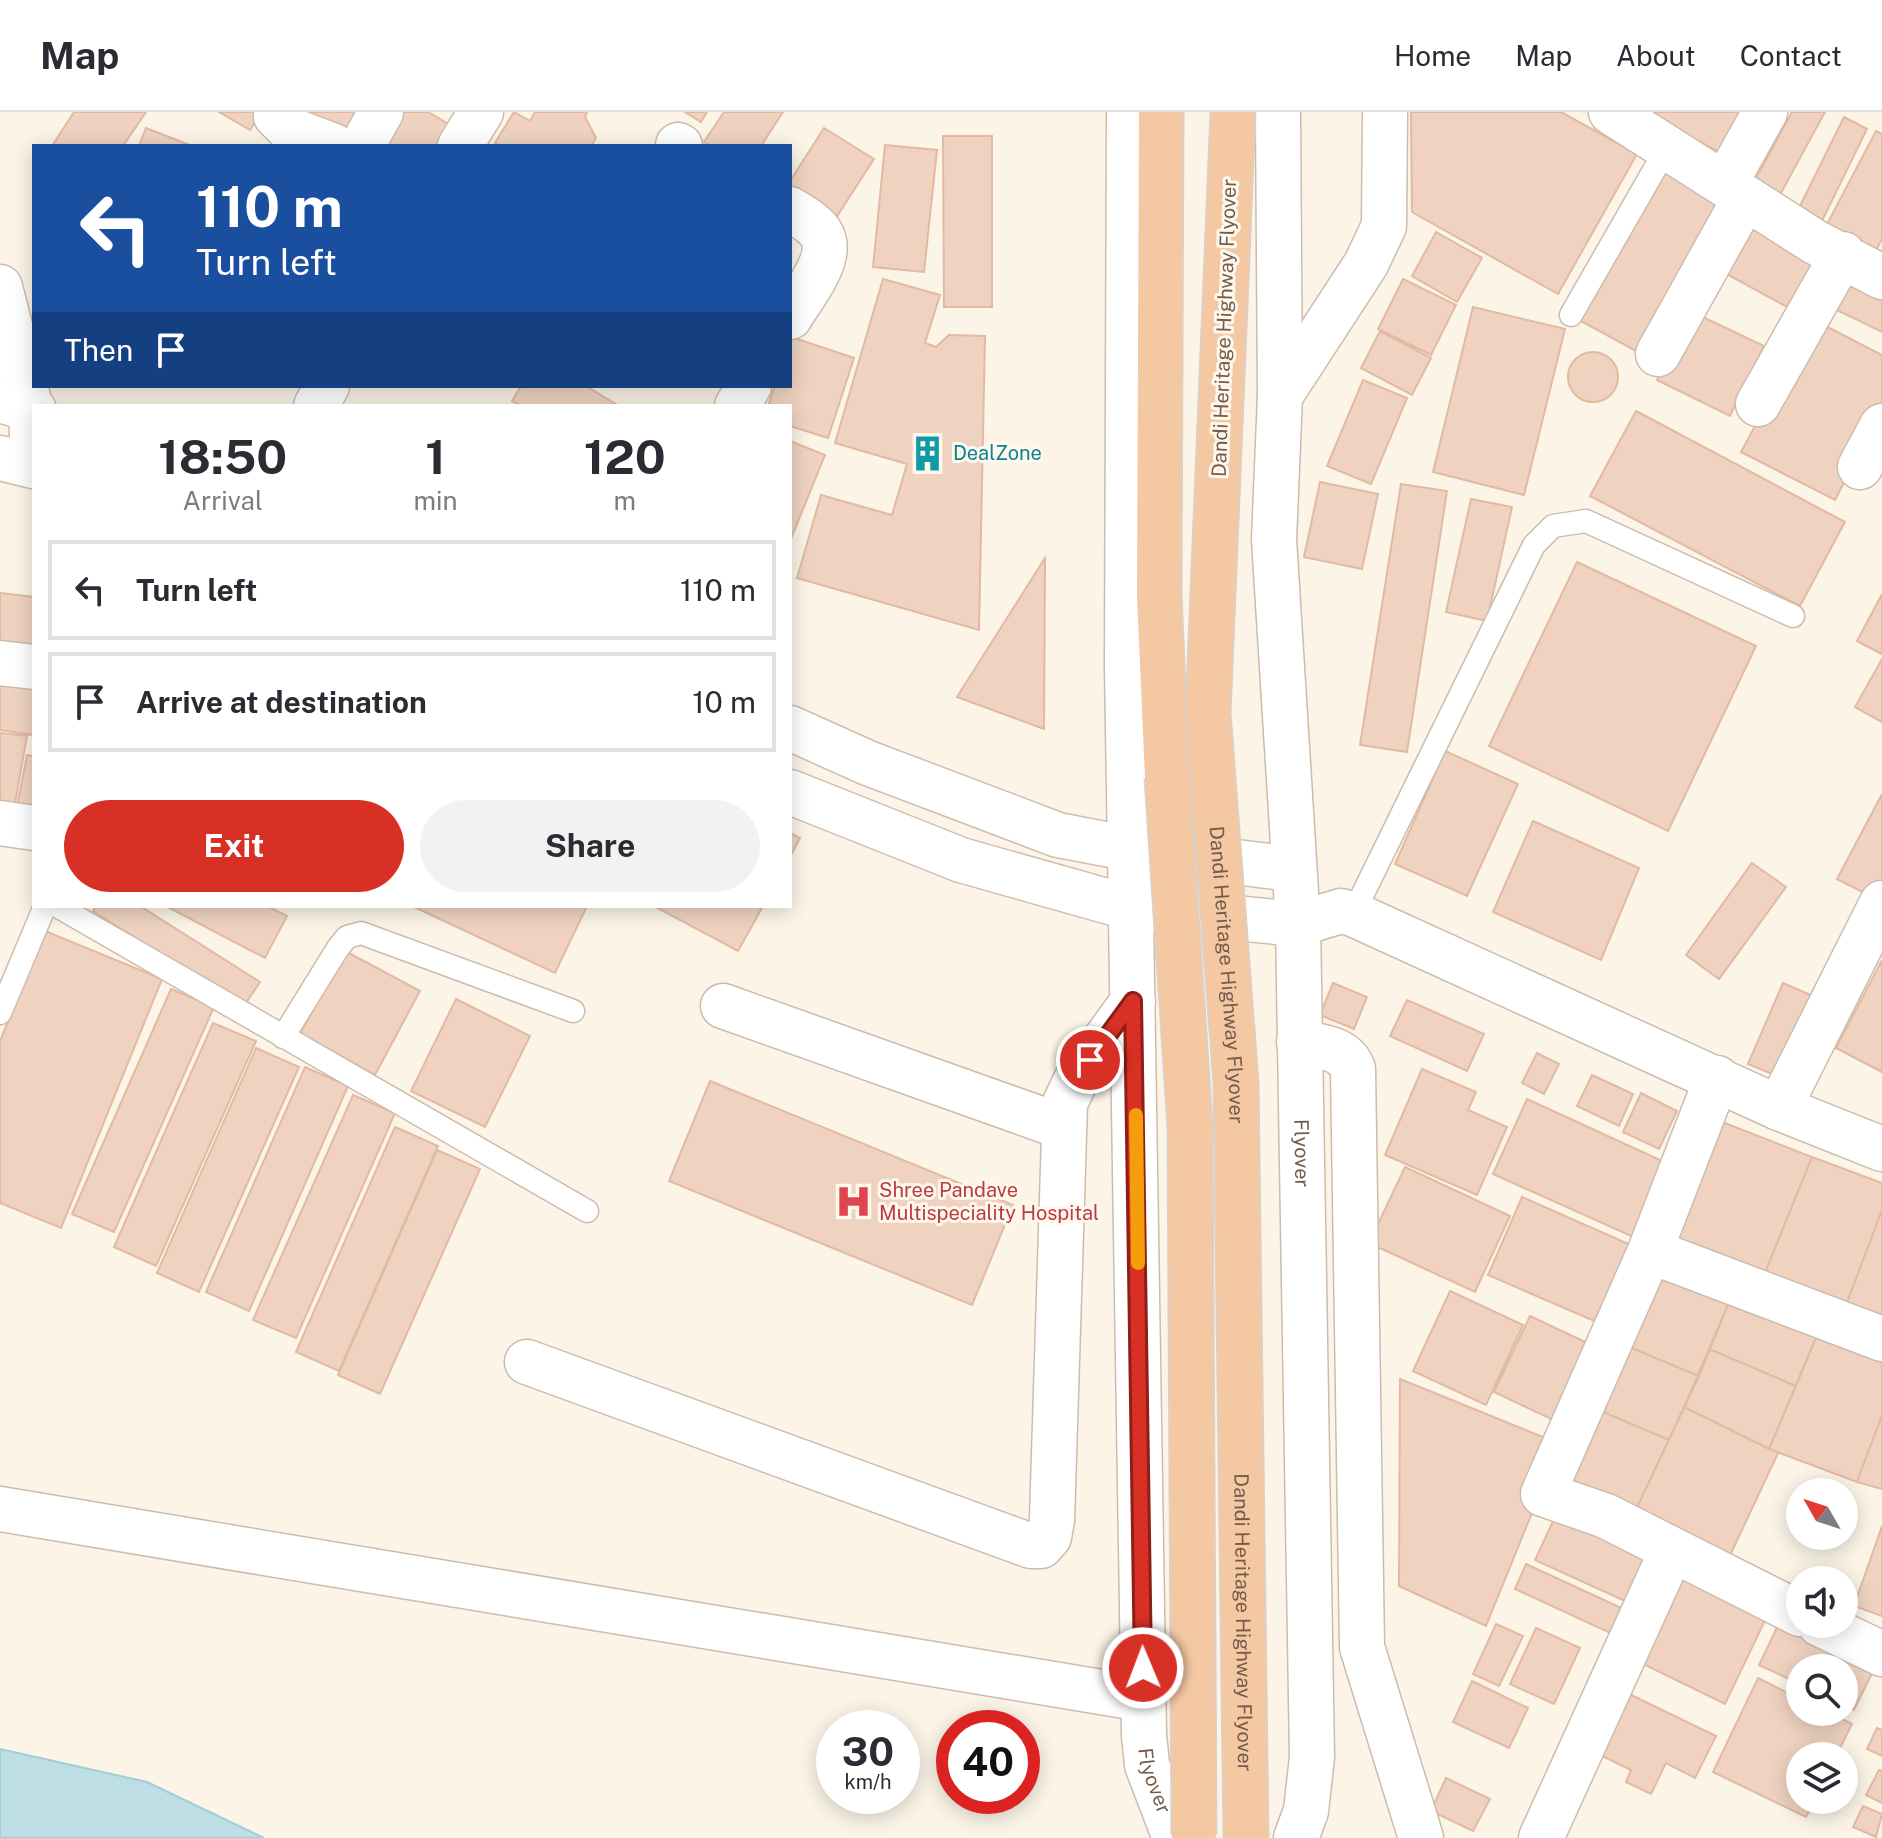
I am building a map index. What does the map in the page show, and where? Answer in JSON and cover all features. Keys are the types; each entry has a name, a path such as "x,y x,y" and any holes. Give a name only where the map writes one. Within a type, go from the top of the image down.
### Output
{"highway":[{"path":"1161,112 1159,596 1190,1125 1194,1838"},
{"name":"Dandi Heritage Highway Flyover","path":"1233,112 1208,713 1236,1083 1246,1838"}],"street":[{"path":"277,112 276,116 289,129 329,144"},
{"path":"363,144 381,112"},
{"path":"461,144 481,112"},
{"name":"Flyover","path":"1129,112 1127,666 1143,1699 1147,1765 1175,1838"},
{"name":"Flyover","path":"1278,112 1280,396 1274,539 1292,869 1298,924 1312,1757 1306,1811 1296,1838"},
{"path":"1280,396 1366,264 1384,226 1385,112"},
{"path":"1611,112 1815,242 1882,277"},
{"path":"1658,354 1735,190 1765,112"},
{"path":"792,211 820,232 825,250 820,266 792,314"},
{"path":"1758,404 1843,254"},
{"path":"0,287 22,406 22,463"},
{"path":"1860,467 1882,426"},
{"path":"0,663 32,667"},
{"path":"792,729 868,763 1058,835 1131,849 1292,869 1347,912 1779,1108 1882,1149"},
{"path":"792,793 961,860 1131,908 1298,924 1347,912"},
{"path":"0,823 32,828"},
{"path":"1779,1108 1871,946 1882,903"},
{"path":"527,1362 1031,1546 1041,1546 1049,1537 1052,1520 1065,1103 1076,1080 1133,1001"},
{"path":"723,1006 1063,1127"},
{"path":"1299,1042 1336,1051 1349,1058 1353,1069 1362,1647 1421,1838"},
{"path":"1717,1078 1650,1251 1543,1494 1606,1516 1671,1552 1786,1607"},
{"path":"1650,1251 1882,1339"},
{"path":"0,1509 1143,1699"},
{"path":"1541,1838 1671,1552"},
{"path":"1849,1638 1882,1654"}],"lane":[{"path":"1571,315 1668,146"},
{"path":"1347,912 1534,545 1553,526 1586,521 1793,616"},
{"path":"0,1013 44,908"},
{"path":"60,908 587,1211"},
{"path":"283,1037 338,948 347,937 361,933 573,1011"}],"water":[{"path":"0,1749 147,1782 264,1838 0,1838"}],"building":[{"path":"74,112 146,112 124,144 53,144"},
{"path":"219,112 261,112 250,130"},
{"path":"285,112 365,112 345,143"},
{"path":"390,112 428,112 452,126 442,144 372,144"},
{"path":"514,112 530,121 535,112 587,112 585,117 596,138 592,144 495,143"},
{"path":"685,112 707,112 701,122"},
{"path":"724,112 783,112 762,144 704,142"},
{"path":"1411,112 1561,112 1637,154 1558,294 1412,212"},
{"path":"1645,112 1752,112 1728,157"},
{"path":"1792,112 1825,112 1775,204 1749,191"},
{"path":"1844,117 1867,129 1818,229 1794,218"},
{"path":"146,128 187,144 140,144"},
{"path":"824,128 874,159 834,221 792,195 792,178"},
{"path":"1876,131 1882,134 1882,239 1874,254 1825,228"},
{"path":"943,136 992,136 992,307 944,307"},
{"path":"885,145 937,150 924,272 873,267"},
{"path":"1663,163 1731,199 1647,357 1579,320"},
{"path":"1750,222 1826,261 1798,313 1723,272"},
{"path":"1436,232 1482,258 1457,302 1412,276"},
{"name":"DealZone","path":"883,279 940,295 925,343 936,347 949,335 985,336 979,630 797,578 821,495 892,515 907,464 835,443"},
{"path":"1403,279 1456,305 1431,355 1378,329"},
{"path":"1851,281 1882,296 1882,332 1837,310"},
{"path":"1473,307 1565,329 1524,495 1433,472"},
{"path":"1690,311 1764,346 1730,416 1657,380"},
{"path":"1812,319 1882,355 1882,410 1835,500 1741,452"},
{"path":"1380,331 1431,358 1412,395 1361,368"},
{"path":"792,337 854,358 828,438 792,427 792,404 769,404 774,388 792,388"},
{"path":"1593,352 1611,359 1618,377 1611,395 1593,402 1575,395 1568,377 1575,359"},
{"path":"1363,380 1407,398 1371,484 1327,466"},
{"path":"520,388 589,388 616,404 517,404 512,401"},
{"path":"1636,411 1845,522 1800,606 1590,496"},
{"path":"792,442 825,455 792,536"},
{"path":"1320,482 1378,494 1362,569 1304,557"},
{"path":"1401,484 1447,491 1407,752 1360,745"},
{"path":"1471,499 1512,507 1487,621 1446,612"},
{"path":"1045,558 1044,729 957,697"},
{"path":"1577,562 1756,646 1668,831 1489,746"},
{"path":"0,593 32,597 32,652 0,648"},
{"path":"1882,594 1882,654 1857,641"},
{"path":"1882,659 1882,722 1855,707"},
{"path":"0,667 32,672 32,735 0,730"},
{"path":"0,733 27,736 14,809 0,808"},
{"path":"1445,751 1518,784 1467,896 1395,864"},
{"path":"27,755 32,756 32,820 15,817"},
{"path":"1882,794 1882,893 1878,900 1837,879"},
{"path":"1533,821 1639,868 1601,960 1493,912"},
{"path":"792,834 800,838 792,853"},
{"path":"1752,863 1786,887 1719,979 1686,955"},
{"path":"95,908 143,908 260,982 244,1006 93,911"},
{"path":"170,908 271,908 287,916 265,958"},
{"path":"416,908 586,908 555,973"},
{"path":"658,908 762,908 738,951"},
{"path":"45,931 162,979 61,1228 0,1203 0,1041"},
{"path":"345,951 420,991 375,1075 300,1034"},
{"path":"1882,960 1882,1072 1836,1048"},
{"path":"1333,983 1367,997 1354,1029 1320,1015"},
{"path":"1783,983 1822,1000 1787,1080 1748,1064"},
{"path":"171,989 214,1007 114,1232 72,1214"},
{"path":"456,999 530,1036 485,1127 411,1091"},
{"path":"1407,1000 1484,1034 1467,1071 1390,1036"},
{"path":"213,1023 256,1041 156,1266 114,1247"},
{"path":"256,1048 299,1067 199,1292 157,1273"},
{"path":"1537,1053 1559,1064 1544,1094 1522,1083"},
{"path":"305,1067 348,1086 249,1311 206,1292"},
{"path":"1422,1069 1476,1092 1468,1110 1507,1127 1477,1195 1385,1155"},
{"path":"1592,1075 1633,1094 1619,1126 1577,1106"},
{"path":"710,1081 1013,1205 972,1305 669,1181"},
{"path":"1641,1093 1677,1111 1659,1149 1623,1132"},
{"path":"353,1095 395,1113 296,1338 253,1320"},
{"path":"1527,1099 1673,1166 1640,1240 1493,1174"},
{"path":"1717,1120 1812,1157 1760,1285 1673,1248"},
{"path":"395,1127 438,1146 339,1371 296,1352"},
{"path":"437,1150 480,1169 380,1394 338,1375"},
{"path":"1812,1157 1882,1183 1882,1210 1843,1313 1760,1285"},
{"path":"1405,1167 1510,1216 1475,1292 1369,1243"},
{"path":"1522,1197 1642,1250 1608,1327 1488,1275"},
{"path":"1882,1210 1882,1326 1843,1313"},
{"path":"1656,1263 1732,1295 1699,1376 1622,1344"},
{"path":"1450,1291 1523,1325 1486,1405 1413,1371"},
{"path":"1732,1295 1820,1328 1796,1386 1709,1349"},
{"path":"1530,1316 1600,1349 1564,1425 1494,1392"},
{"path":"1820,1328 1882,1351 1882,1415 1858,1479 1846,1478 1769,1449"},
{"path":"1622,1344 1699,1376 1669,1440 1594,1408"},
{"path":"1709,1349 1796,1386 1769,1449 1684,1407"},
{"path":"1400,1379 1560,1444 1486,1626 1399,1586"},
{"path":"1684,1407 1778,1453 1727,1562 1632,1518"},
{"path":"1594,1408 1669,1440 1632,1518 1562,1482"},
{"path":"1882,1415 1882,1489 1858,1482"},
{"path":"1555,1517 1647,1558 1627,1602 1535,1560"},
{"path":"1882,1526 1882,1616 1858,1607 1858,1595"},
{"path":"1526,1564 1630,1612 1619,1637 1515,1589"},
{"path":"1677,1565 1770,1610 1725,1704 1631,1658"},
{"path":"1783,1615 1786,1616 1786,1638 1833,1638 1879,1659 1858,1702 1858,1654 1786,1654 1786,1678 1759,1665"},
{"path":"1496,1624 1523,1636 1499,1686 1473,1674"},
{"path":"1536,1628 1580,1648 1554,1704 1510,1684"},
{"path":"1758,1678 1786,1692 1786,1726 1851,1726 1843,1742 1786,1742 1786,1807 1713,1772"},
{"path":"1472,1681 1528,1708 1509,1748 1453,1722"},
{"path":"1625,1692 1716,1736 1695,1778 1666,1763 1651,1794 1626,1782 1631,1770 1596,1753"},
{"path":"1877,1728 1882,1730 1882,1756 1867,1749"},
{"path":"1879,1770 1882,1771 1882,1803 1866,1795"},
{"path":"1446,1778 1490,1799 1473,1831 1431,1811"},
{"path":"1863,1806 1882,1814 1876,1837 1853,1827"}],"slow traffic":[{"path":"1136,1115 1138,1263"}],"place":[{"name":"DealZone","path":"927,453"},
{"name":"Shree Pandave Multispeciality Hospital","path":"853,1202"}],"route":[{"path":"1090,1060 1133,1001 1143,1668"}]}
